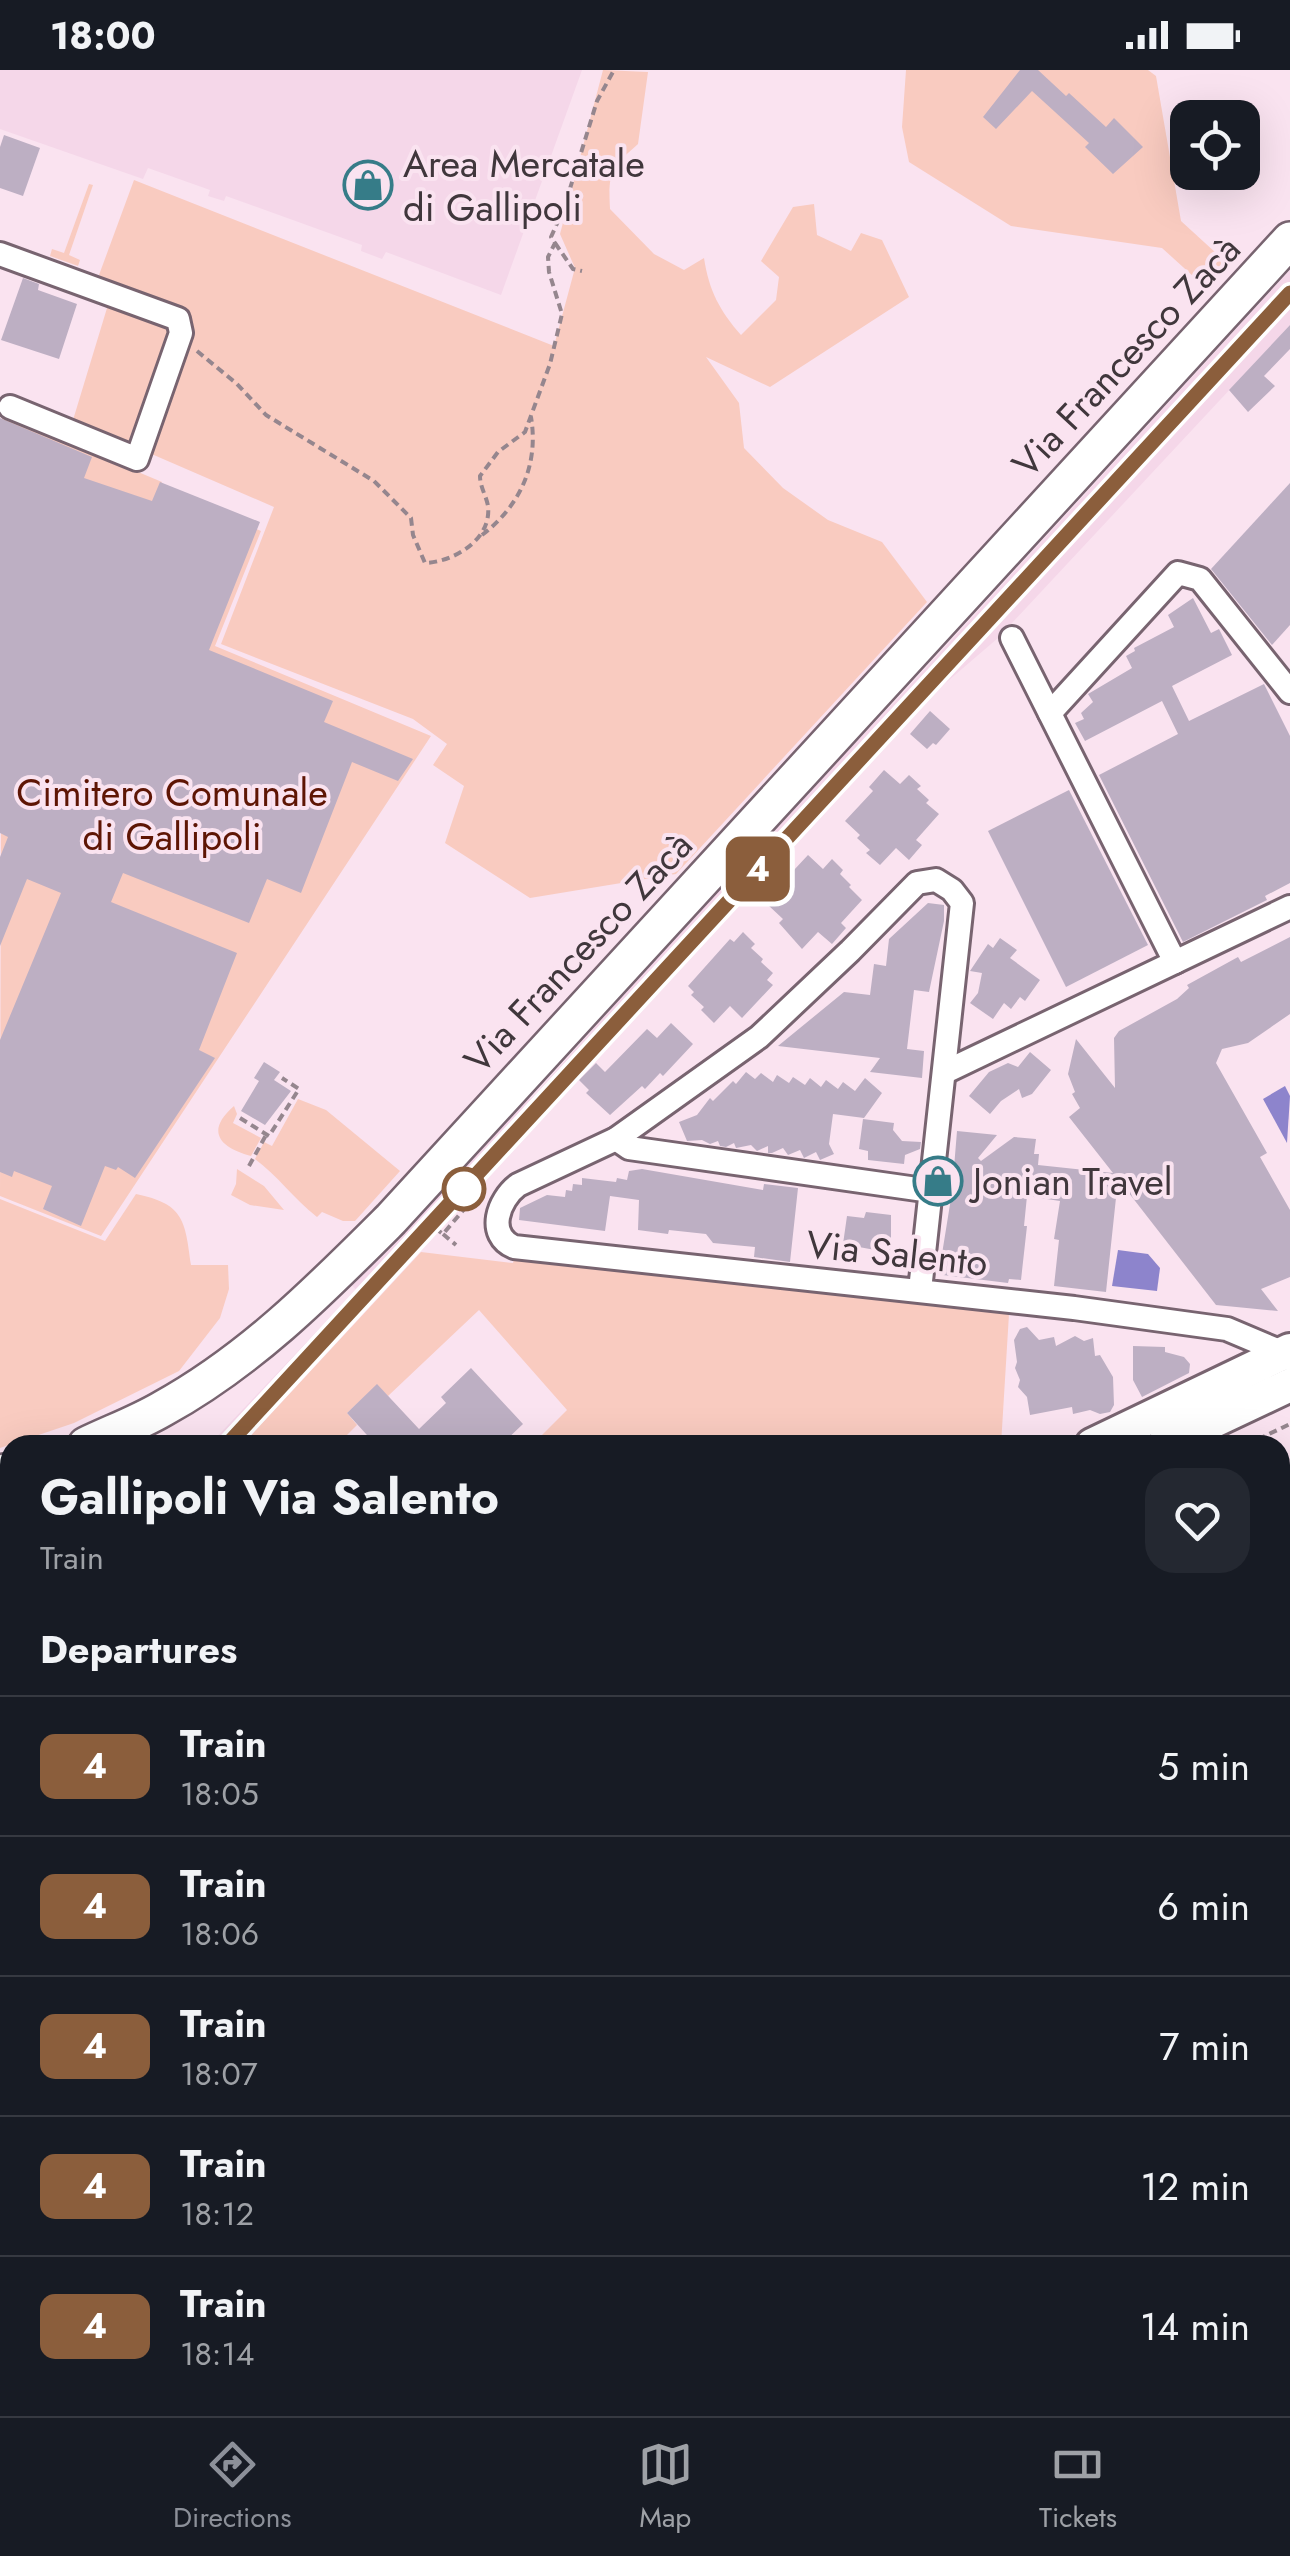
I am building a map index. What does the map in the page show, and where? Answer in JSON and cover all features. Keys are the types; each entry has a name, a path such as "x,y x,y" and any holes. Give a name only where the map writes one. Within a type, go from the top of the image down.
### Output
{"main road":[{"name":"Via Francesco Zacà","path":"107,1435 160,1410 231,1365 324,1288 1290,240"},
{"path":"1116,1435 1289,1363"},
{"path":"1178,1435 1289,1363"}],"street":[{"path":"0,254 178,320 181,326 137,460 10,407"},
{"path":"1050,713 1178,573 1200,579 1290,692"},
{"path":"1012,638 1175,962"},
{"path":"920,1290 945,1072 962,903 952,890 936,880 917,882 758,1037 616,1139 629,1148 931,1191"},
{"path":"945,1072 1290,907"},
{"name":"Via Salento","path":"616,1139 511,1191 502,1203 498,1225 504,1242 514,1247 920,1290 1227,1330 1289,1363"}],"path":[{"path":"582,271 573,269 551,236 564,208 597,101 614,70"},
{"path":"478,538 488,508 480,476 498,452 522,436 555,350 562,314 548,272 548,258 555,243"},
{"path":"180,337 237,384 266,415 374,481 411,518 425,563 446,560 508,510 525,486 533,452 531,416"},
{"path":"240,1118 269,1136 298,1089 282,1078"},
{"path":"249,1166 266,1134"},
{"path":"410,1256 508,1148"},
{"path":"443,1234 477,1194 494,1188"},
{"path":"436,1228 456,1245"},
{"path":"1267,1435 1290,1424"}],"shaded area":[{"name":"Area Mercatale di Gallipoli","path":"0,70 582,70 501,295 386,252 382,259 361,251 362,245 226,196 224,201 208,196 210,190 148,168 143,179 0,129"},
{"path":"1290,270 1290,325 998,638 927,699 251,1435 218,1435 356,1290 351,1284 525,1096 531,1099 747,856 901,695"},
{"path":"1285,1086 1290,1096 1287,1143 1263,1099"},
{"path":"1118,1250 1148,1254 1160,1268 1157,1291 1112,1286"}],"green space":[{"path":"603,70 648,72 638,144 613,172 610,209 654,254 684,270 704,258 716,300 741,335 776,300 779,277 761,261 793,207 814,204 817,235 851,251 861,233 882,240 909,297 770,387 706,357 739,403 744,448 783,488 828,520 882,542 927,602 676,874 530,898 445,843 464,786 433,765 447,744 413,719 221,644 274,507 73,420 114,285 99,275 134,180 554,346 575,268 560,234"},
{"path":"906,70 1148,70 1156,76 1170,157 1170,190 1176,190 1181,221 1228,264 1205,287 1162,248 1011,226 909,162 902,127"},
{"path":"89,184 93,185 69,255 80,260 78,266 50,256 52,249 64,253"},
{"name":"Cimitero Comunale di Gallipoli","path":"2,415 162,482 159,489 261,531 215,646 431,736 101,1236 0,1196"},
{"path":"298,1099 326,1110 400,1171 355,1221 343,1221 322,1212 317,1217 255,1159 264,1142 272,1146"},
{"path":"234,1106 237,1114 233,1123 261,1138 251,1156 231,1148 220,1138 220,1124"},
{"path":"237,1169 264,1186 284,1210 250,1205 231,1195"},
{"path":"136,1194 173,1209 184,1225 191,1265 228,1265 229,1289 220,1318 179,1371 74,1423 38,1435 0,1435 0,1199 105,1241"},
{"path":"421,1252 513,1263 514,1259 578,1265 1009,1314 1002,1435 542,1435 567,1410 479,1310 388,1396 377,1385 347,1413 357,1425 347,1435 251,1435"}],"building":[{"path":"1020,70 1038,70 1106,127 1114,118 1143,147 1113,174 1085,147 1089,143 1032,91 996,129 983,117"},
{"path":"4,135 40,148 23,196 0,188 0,147"},
{"path":"23,278 39,284 38,290 77,304 59,359 1,340"},
{"path":"1290,325 1290,349 1264,376 1275,386 1248,412 1229,390"},
{"name":"Cimitero Comunale di Gallipoli","path":"0,418 92,457 84,478 152,501 160,482 260,522 209,650 333,701 324,722 413,759 398,781 352,762 301,893 267,879 249,923 123,873 111,902 237,953 199,1050 215,1058 135,1178 118,1167 116,1170 105,1166 81,1226 43,1209 52,1186 14,1171 12,1177 0,1172 0,1040 61,893 27,879 0,946 0,857 8,837 0,833"},
{"path":"1290,483 1290,625 1272,645 1211,569"},
{"path":"1193,598 1211,633 1219,629 1232,655 1172,686 1189,721 1264,684 1290,736 1290,883 1265,896 1267,900 1183,942 1099,775 1178,734 1162,701 1085,741 1075,723 1084,719 1081,713 1093,702 1088,694 1132,668 1126,656 1174,627 1168,615"},
{"path":"930,711 950,729 927,749 910,734"},
{"path":"884,770 900,784 909,775 921,786 917,789 929,800 926,803 939,814 916,840 922,845 909,860 896,848 880,865 866,853 870,850 845,821 873,791 869,787"},
{"path":"1069,790 1148,945 1066,987 988,831"},
{"path":"808,855 823,869 832,859 862,900 841,923 846,928 832,944 818,932 802,949 779,923 783,919 768,905 786,885 773,872 787,858 794,870"},
{"path":"928,903 944,905 944,921 929,992 914,990 907,1049 924,1051 922,1078 870,1072 880,1058 778,1046 844,992 870,995 874,964 886,966 889,939"},
{"path":"743,932 755,944 751,948 763,959 761,962 773,973 767,980 773,985 742,1018 730,1006 714,1023 701,1010 704,1007 691,995 694,992 688,986 730,939 734,942"},
{"path":"1290,937 1290,1014 1248,1043 1222,1049 1216,1063 1267,1153 1260,1157 1290,1210 1290,1277 1261,1289 1278,1311 1216,1305 1118,1179 1106,1292 1054,1286 1059,1240 1054,1239 1060,1201 1027,1196 1021,1280 1009,1279 1008,1283 943,1275 946,1255 942,1254 957,1131 997,1135 978,1158 981,1161 1014,1137 1036,1139 1034,1154 1039,1154 1038,1165 1113,1173 1069,1117 1080,1108 1068,1074 1076,1039 1115,1088 1114,1038 1119,1031 1177,999 1189,988 1187,985 1238,957 1241,962"},
{"path":"1000,938 1017,950 1010,958 1040,980 1025,1001 1020,997 1011,1009 1004,1003 993,1019 970,1003 978,993 982,973 970,971 988,944 993,948"},
{"path":"671,1023 693,1044 663,1076 660,1073 645,1089 642,1086 610,1115 586,1093 589,1090 579,1080 596,1063 605,1072 647,1029 657,1038"},
{"path":"1030,1052 1051,1070 1032,1094 1022,1098 1019,1089 990,1114 969,1096 989,1072 1008,1063 1018,1067"},
{"path":"264,1062 280,1072 274,1080 291,1091 265,1125 241,1111 259,1081 254,1078"},
{"path":"746,1072 755,1079 761,1073 773,1082 777,1075 789,1083 793,1077 805,1085 810,1078 821,1087 826,1080 838,1089 843,1082 855,1091 865,1078 882,1093 864,1118 833,1114 829,1144 834,1154 820,1160 816,1152 804,1158 800,1150 788,1155 783,1148 768,1153 768,1146 757,1151 751,1145 736,1148 734,1143 726,1147 718,1141 687,1141 679,1122 697,1115 710,1098 713,1101"},
{"path":"863,1119 894,1123 893,1130 902,1141 921,1142 920,1149 905,1155 904,1164 868,1160 868,1151 859,1149"},
{"path":"642,1169 763,1190 764,1184 798,1188 790,1262 754,1257 755,1247 713,1243 706,1234 638,1230 639,1200 610,1196 605,1231 519,1220 520,1208 547,1195 565,1197 573,1184 582,1185 582,1178 616,1182 617,1178 627,1180 629,1171"},
{"path":"866,1212 891,1215 891,1253 843,1244 847,1216 864,1218"},
{"path":"1027,1327 1039,1340 1054,1337 1056,1346 1075,1336 1084,1341 1093,1338 1095,1356 1100,1355 1113,1377 1114,1405 1110,1412 1090,1410 1073,1414 1072,1407 1030,1415 1027,1397 1018,1387 1014,1340 1020,1329"},
{"path":"1133,1346 1165,1347 1165,1352 1184,1357 1190,1364 1189,1373 1142,1397 1133,1380"},
{"path":"471,1368 523,1424 511,1435 367,1435 347,1413 377,1384 419,1429 446,1403 441,1397"}],"railway":[{"path":"236,1435 1290,293"}],"train":[{"name":"4","path":"236,1435 1290,293"}],"place":[{"name":"Area Mercatale di Gallipoli","path":"368,185"},
{"name":"Jonian Travel","path":"938,1181"}]}
